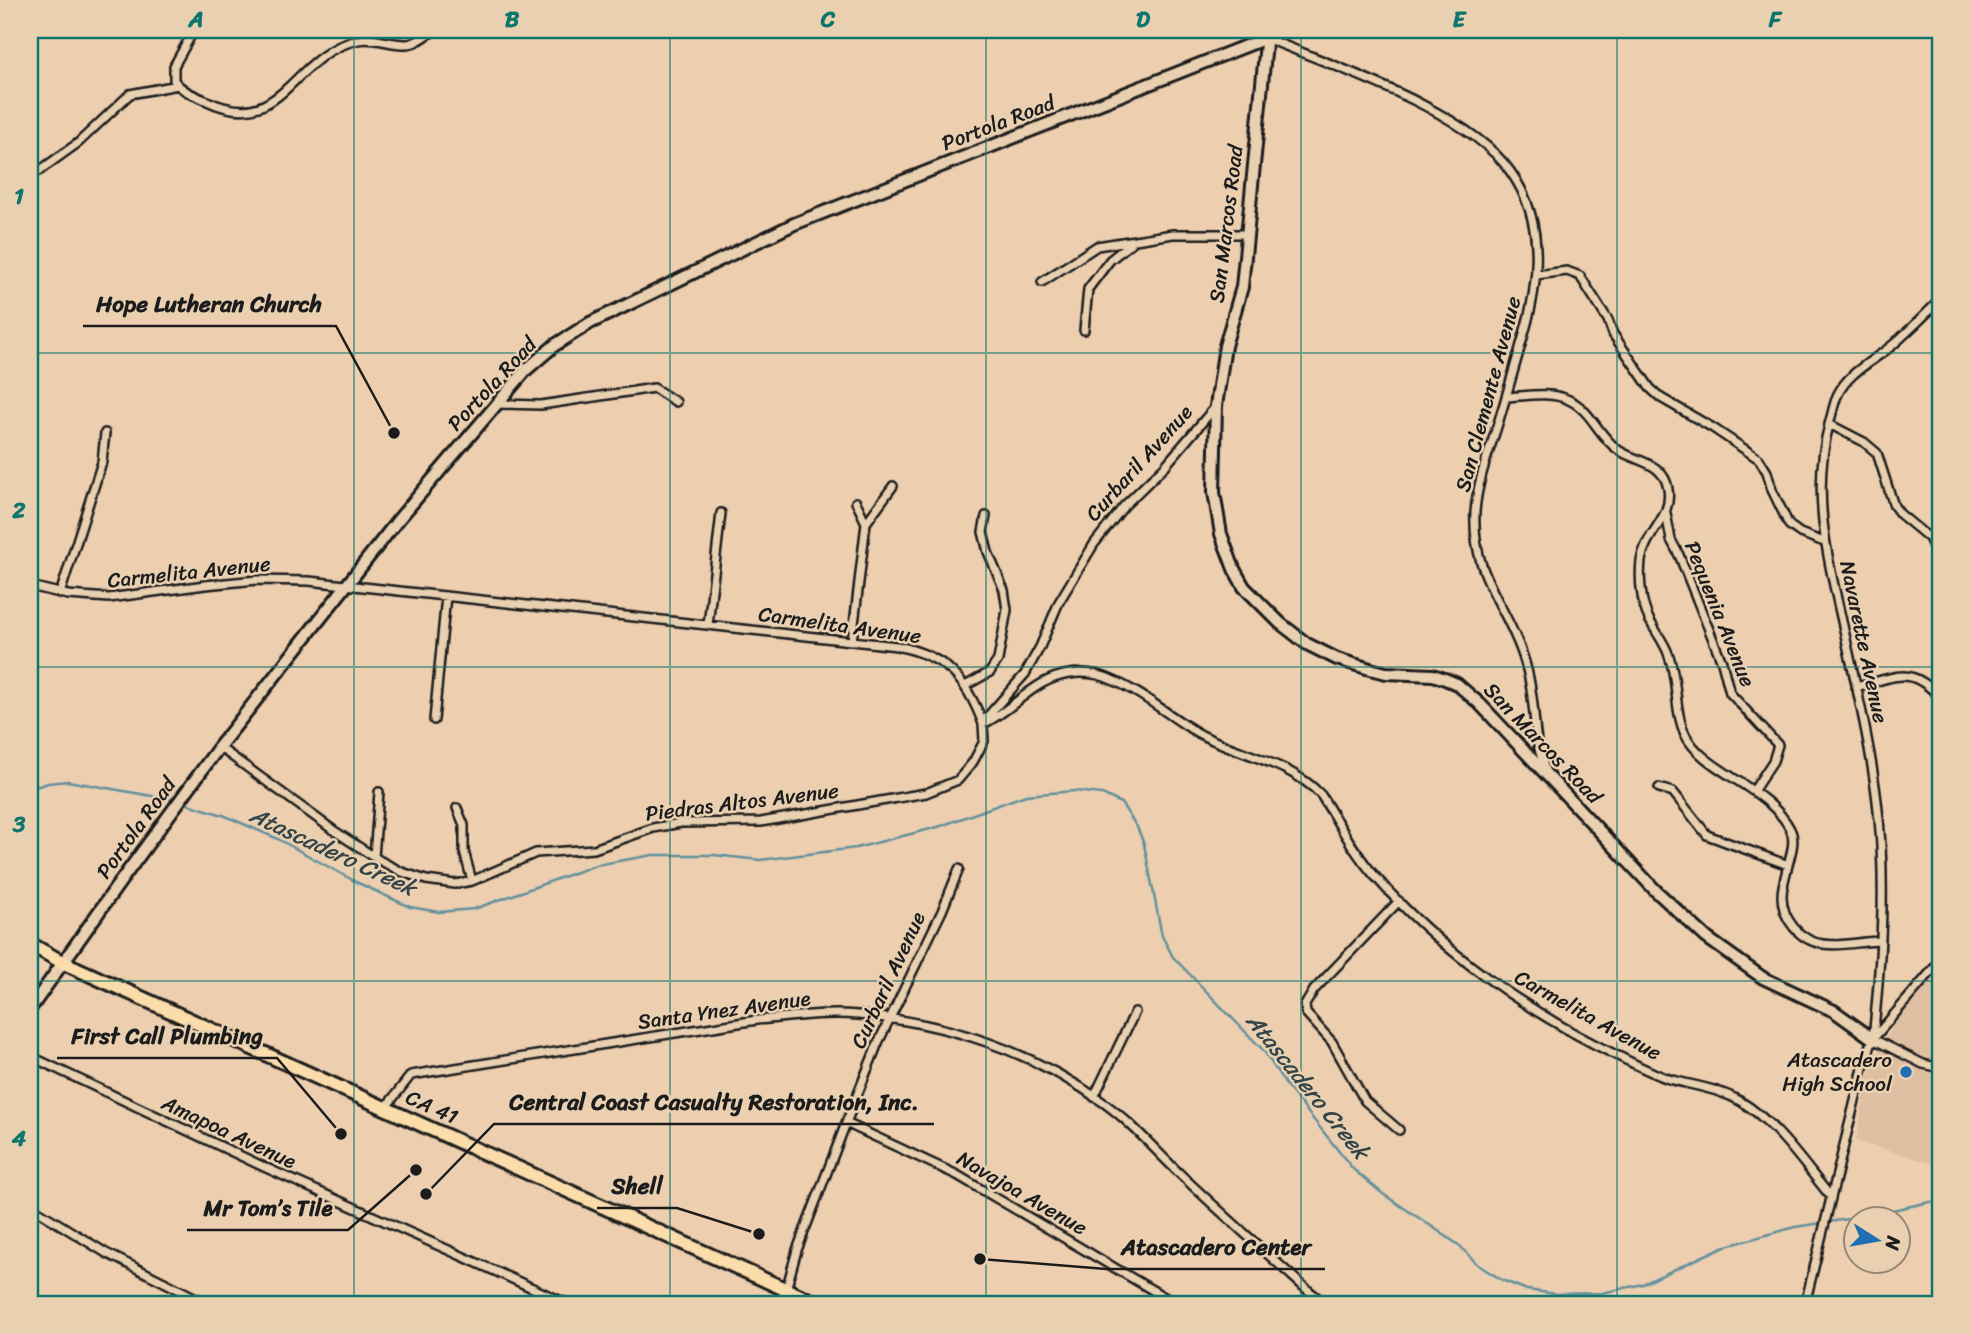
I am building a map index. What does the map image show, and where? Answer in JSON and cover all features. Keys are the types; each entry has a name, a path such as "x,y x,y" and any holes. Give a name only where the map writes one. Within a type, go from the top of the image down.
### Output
{"main road":[{"name":"CA 41","path":"30,944 62,962 818,1304"}],"street":[{"path":"178,85 173,73 174,66 194,30"},
{"path":"39,171 78,143 130,94 178,85 223,108 252,110 275,100 308,66 332,50 360,39 409,44 435,30"},
{"name":"Portola Road","path":"30,1009 219,747 346,585 526,370 572,332 771,234 1276,30"},
{"name":"San Marcos Road","path":"1267,34 1242,288 1225,346 1216,406 1213,492 1221,534 1244,587 1286,629 1322,652 1385,673 1433,675 1457,684 1480,704 1656,891 1707,938 1763,978 1834,1012 1873,1039"},
{"name":"San Clemente Avenue","path":"1267,34 1419,104 1453,123 1489,148 1512,173 1527,203 1535,236 1536,275 1533,300 1479,483 1475,511 1476,540 1487,583 1523,656 1533,695 1536,736 1546,774"},
{"path":"1042,282 1097,246 1173,234 1247,234"},
{"path":"1084,330 1088,289 1110,260 1135,240"},
{"path":"1536,275 1567,271 1580,276 1608,320 1613,334 1650,388 1661,398 1759,459 1789,525 1800,533 1824,542"},
{"name":"Navarette Avenue","path":"1873,1039 1881,941 1877,802 1856,687 1824,542 1820,485 1823,446 1837,394 1856,373 1894,345 1941,299"},
{"path":"497,404 541,405 654,388 676,402"},
{"path":"1506,397 1561,396 1578,405 1616,449 1650,463 1662,475 1669,490 1666,513 1647,538 1641,562 1643,599 1647,616 1669,654 1687,738 1734,780 1754,790 1791,830 1793,847 1782,895 1784,911 1801,935 1824,944 1881,941"},
{"name":"Curbaril Avenue","path":"983,724 991,710 1026,674 1059,602 1094,544 1124,506 1165,466 1216,406"},
{"path":"1829,424 1864,442 1877,453 1894,506 1929,538 1937,555 1941,577"},
{"path":"60,594 102,462 104,433"},
{"path":"852,641 866,523 893,486"},
{"path":"856,502 866,523"},
{"path":"708,625 721,513"},
{"name":"Pequenia Avenue","path":"1666,513 1671,540 1721,662 1730,693 1778,745 1773,761 1754,790"},
{"path":"965,686 990,672 998,660 1007,610 1004,590 988,552 983,532 986,516"},
{"name":"Carmelita Avenue","path":"30,586 88,598 129,597 205,584 257,580 309,581 913,649 930,655 947,666 965,686 976,704 983,724 998,718 1035,687 1054,677 1083,673 1108,678 1199,734 1285,769 1310,784 1321,795 1362,859 1399,901 1444,944 1543,1015 1615,1055 1669,1079 1713,1089 1741,1102 1768,1122 1831,1197"},
{"path":"433,720 446,596"},
{"path":"1856,687 1910,676 1926,682 1941,698"},
{"name":"Piedras Altos Avenue","path":"219,747 401,872 426,880 455,884 471,881 537,853 594,849 653,828 681,823 761,822 926,793 958,780 984,741 983,724"},
{"path":"1659,788 1673,792 1707,835 1788,865"},
{"path":"374,856 379,792"},
{"path":"457,808 464,825 464,850 471,881"},
{"name":"Curbaril Avenue","path":"783,1304 797,1250 846,1123 959,869"},
{"path":"1399,901 1314,990 1305,1005 1307,1013 1332,1042 1364,1101 1399,1130"},
{"path":"1805,1304 1863,1068 1873,1039 1941,960"},
{"path":"1094,1097 1135,1012"},
{"name":"Santa Ynez Avenue","path":"386,1107 411,1075 757,1020 815,1014 856,1015 958,1032 1034,1061 1094,1097 1136,1129 1195,1187 1325,1304"},
{"path":"1873,1039 1923,1064 1941,1068"},
{"name":"Amapoa Avenue","path":"30,1056 249,1160 568,1304"},
{"name":"Navajoa Avenue","path":"846,1123 957,1175 1176,1304"},
{"path":"30,1206 106,1253 208,1304"}],"shaded area":[{"name":"Atascadero High School","path":"1941,967 1941,1166 1856,1141 1866,1085 1874,1059 1902,1012"}],"waterway":[{"name":"Atascadero Creek","path":"30,789 48,783 68,781 174,800"},
{"name":"Atascadero Creek","path":"184,803 223,815 278,839 356,882 410,907 439,912 474,909 596,865 653,855 714,855 760,860 856,848 938,827 1026,795 1075,791 1102,794 1121,803 1137,827 1144,844 1162,936 1173,957 1264,1051 1286,1085 1353,1169 1383,1194 1460,1246 1478,1265 1502,1280 1527,1290 1556,1294 1602,1293 1643,1284 1723,1247 1795,1227 1941,1202"}],"place":[{"name":"Hope Lutheran Church","path":"394,433"},
{"name":"Atascadero High School","path":"1906,1072"},
{"name":"First Call Plumbing","path":"341,1134"},
{"name":"Mr Tom’s Tile","path":"416,1170"},
{"name":"Central Coast Casualty Restoration, Inc.","path":"426,1194"},
{"name":"Shell","path":"759,1234"},
{"name":"Atascadero Center","path":"980,1259"}]}
